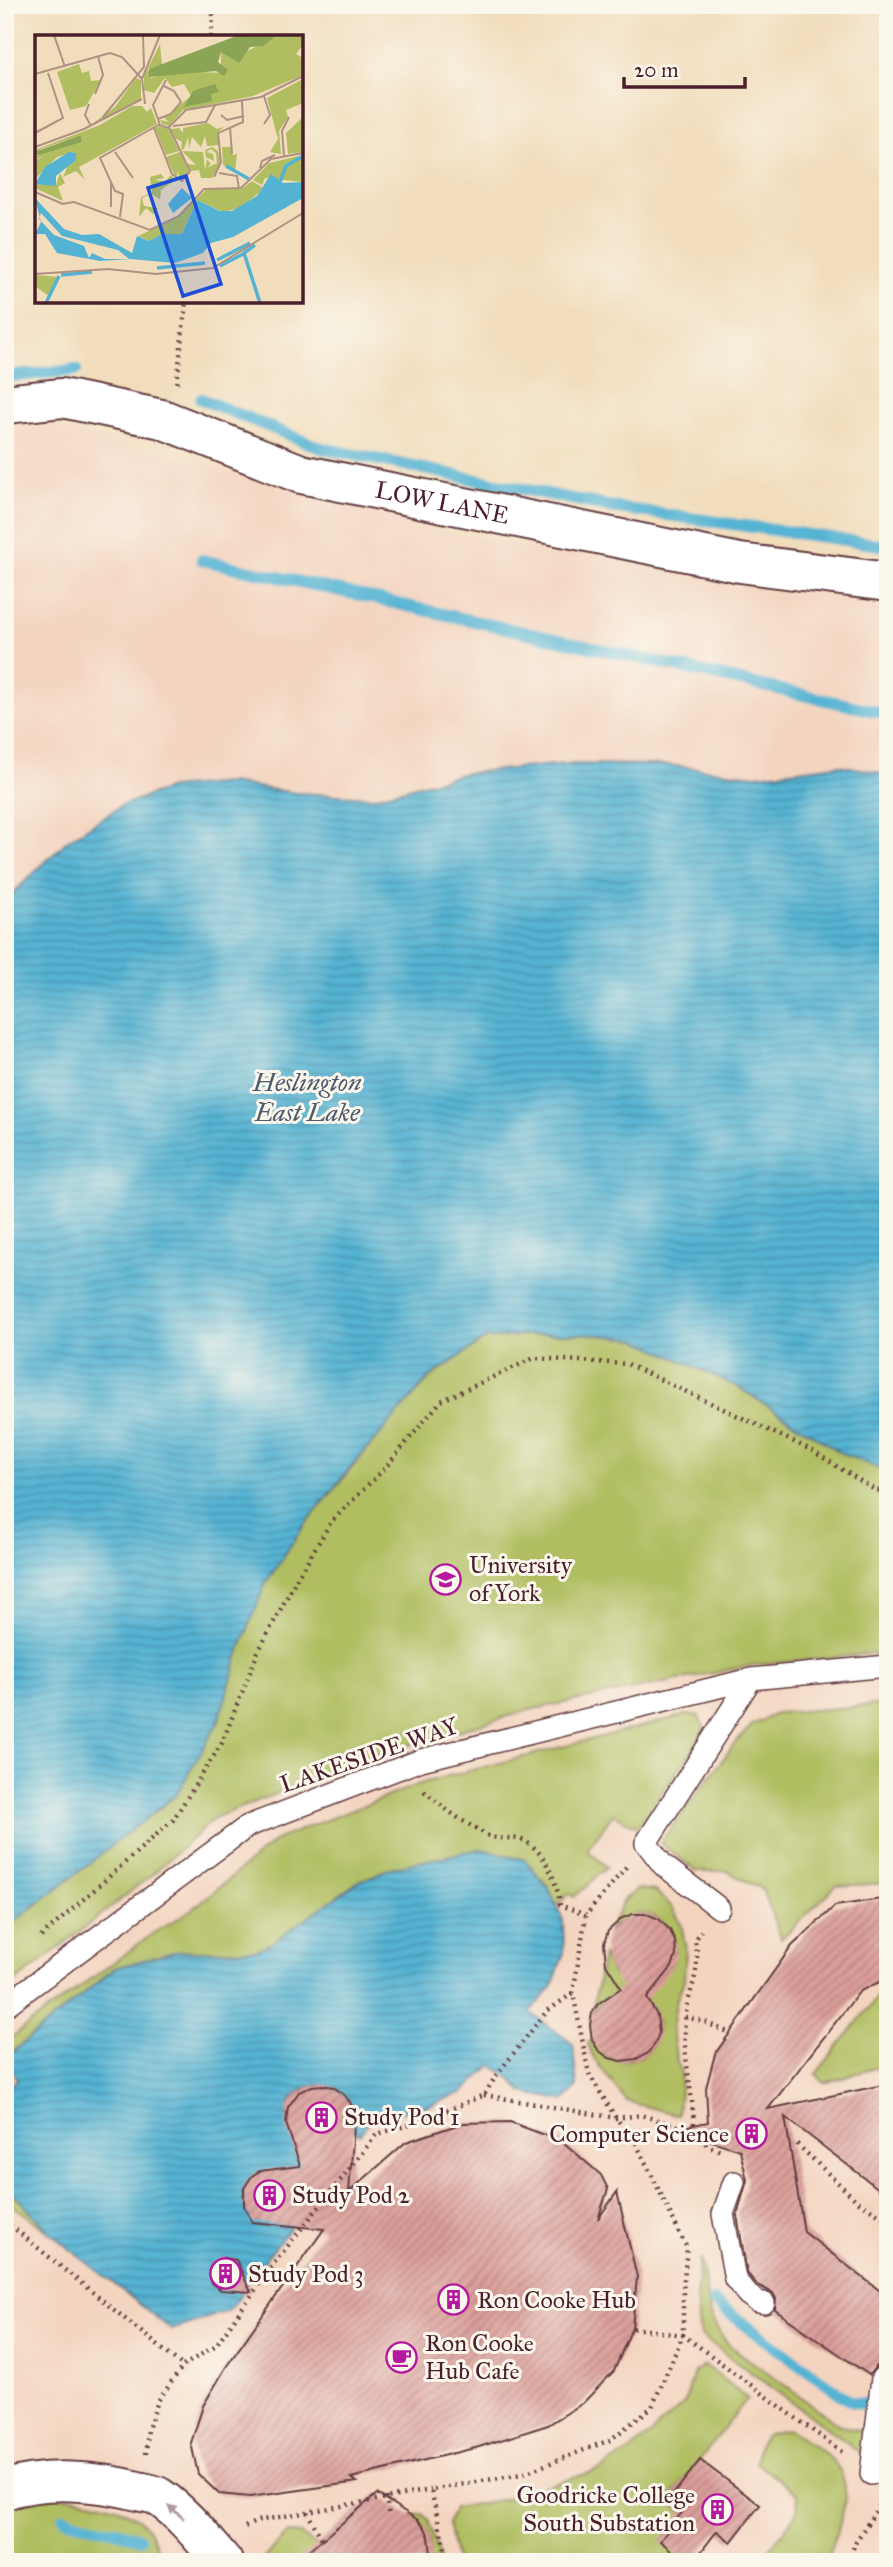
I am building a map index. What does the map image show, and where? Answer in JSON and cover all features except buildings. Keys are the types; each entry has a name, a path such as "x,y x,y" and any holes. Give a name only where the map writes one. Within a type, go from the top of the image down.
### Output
{"street":[{"name":"LOW LANE","path":"5,404 62,398 162,419 301,474 740,563 888,582"},
{"path":"5,2490 63,2482 105,2483 156,2496 179,2514 216,2554"}],"lane":[{"name":"LAKESIDE WAY","path":"5,2006 248,1826 421,1760 751,1679 888,1665"},
{"path":"719,1908 663,1865 646,1843 751,1679"},
{"path":"734,2182 723,2214 735,2279 748,2295 758,2302 764,2302"},
{"path":"871,2474 882,2378"}],"path":[{"path":"211,35 214,5"},
{"path":"162,419 179,379 186,303"},
{"path":"37,1940 173,1820 222,1743 258,1652 296,1580 331,1522 385,1468 442,1401 534,1358 627,1364 811,1450 875,1490 888,1492"},
{"path":"399,1769 456,1819 492,1838 510,1837 526,1841 551,1872 558,1887 560,1905 586,1915"},
{"path":"216,2554 257,2521 522,2474 610,2440 652,2407 683,2335 687,2248 636,2143 616,2118 589,2074 573,1993 586,1915 646,1843"},
{"path":"694,2131 694,2104 685,2042 685,2017 699,1959 695,1939 719,1908"},
{"path":"484,2095 546,2012 573,1993"},
{"path":"685,2017 730,2032"},
{"path":"168,2505 145,2468 148,2429 158,2401 183,2366 216,2345 275,2262 377,2134 420,2122 484,2095 616,2118 641,2115 694,2131 708,2146 724,2152"},
{"path":"797,2144 856,2200 888,2220"},
{"path":"5,2221 183,2366"},
{"path":"632,2328 683,2335 871,2474"},
{"path":"431,2490 448,2562"},
{"path":"386,2497 388,2516"},
{"path":"848,2562 856,2541 883,2502"},
{"path":"307,2512 322,2539"}],"shaded area":[{"name":"University of York","path":"51,426 159,451 450,533 888,596 888,2562 5,2562 5,431"}],"green space":[{"path":"539,1334 589,1334 636,1339 738,1387 842,1453 888,1472 888,1652 753,1665 529,1710 382,1753 216,1817 149,1877 5,1990 5,1929 93,1860 241,1647 265,1584 303,1527 392,1419 431,1377 485,1339"},
{"path":"888,1704 888,1883 836,1886 781,1939 763,1890 727,1871 696,1871 660,1843 736,1742 752,1725 777,1713"},
{"path":"686,1715 698,1715 704,1727 695,1747 637,1827 613,1814 587,1850 607,1867 574,1897 569,1893 557,1906 548,1886 525,1860 480,1849 391,1868 358,1882 270,1944 256,1950 174,1952 115,1968 5,2058 5,2042 155,1932 193,1909 277,1839 422,1783"},
{"path":"638,1889 655,1891 672,1907 681,1923 686,1949 684,1980 676,2002 672,2029 681,2073 678,2115 626,2101 592,2056 588,2043 592,2040 602,2053 616,2060 633,2059 648,2050 658,2029 656,2016 650,2006 640,1998 629,1995 616,1995 603,2001 592,2013 603,1955 612,1974 624,1982 675,1941 662,1922 645,1914 627,1918 608,1931 625,1899"},
{"path":"888,1994 888,2064 824,2083 816,2074 879,1995"},
{"path":"5,2184 50,2233 5,2200"},
{"path":"701,2259 711,2314 729,2345 838,2424 863,2431 888,2432 888,2458 872,2461 701,2336 696,2298"},
{"path":"705,2365 747,2399 668,2501 682,2512 686,2562 456,2562 448,2523 454,2508 506,2499 601,2469 632,2450 684,2404 694,2372"},
{"path":"789,2429 830,2458 839,2469 844,2482 844,2508 826,2562 760,2562 797,2513 798,2493 756,2463 758,2447 767,2434"},
{"path":"57,2496 108,2504 138,2519 149,2530 156,2544 159,2562 6,2562 5,2514 21,2504"},
{"path":"422,2514 428,2519 441,2562 426,2562 430,2542 426,2530 411,2516"},
{"path":"288,2533 300,2534 315,2545 307,2562 260,2562"}],"water":[{"name":"Heslington East Lake","path":"566,764 667,765 756,775 839,765 888,774 888,1472 842,1453 738,1387 636,1339 589,1334 539,1334 485,1339 430,1377 345,1474 303,1527 265,1584 241,1647 218,1723 176,1795 5,1929 5,901 68,840 123,805 170,788 229,783 296,793 374,797 465,773"},
{"path":"480,1849 525,1860 548,1887 563,1920 564,1953 552,1987 530,2012 573,2044 577,2087 564,2101 522,2092 509,2077 492,2065 464,2092 425,2107 371,2119 360,2134 353,2130 353,2113 347,2099 338,2090 313,2086 301,2090 292,2100 287,2119 302,2155 305,2208 260,2171 254,2175 246,2185 243,2197 251,2216 297,2218 247,2284 241,2279 241,2270 233,2260 223,2258 212,2265 209,2277 215,2287 226,2290 234,2288 242,2293 228,2311 172,2330 50,2233 5,2184 5,2088 17,2080 5,2058 115,1968 174,1952 256,1950 270,1944 358,1882 391,1868"}],"waterway":[{"path":"5,377 76,370"},
{"path":"201,399 321,448 611,507 888,546"},
{"path":"202,560 888,714"},
{"path":"714,2302 850,2401 884,2407"},
{"path":"64,2518 140,2539"}],"place":[{"name":"University of York","path":"446,1579"},
{"name":"Study Pod 1","path":"321,2117"},
{"name":"Computer Science","path":"752,2134"},
{"name":"Study Pod 2","path":"269,2195"},
{"name":"Study Pod 3","path":"225,2274"},
{"name":"Ron Cooke Hub","path":"454,2300"},
{"name":"Ron Cooke Hub Cafe","path":"402,2357"},
{"name":"Goodricke College South Substation","path":"718,2509"}]}
